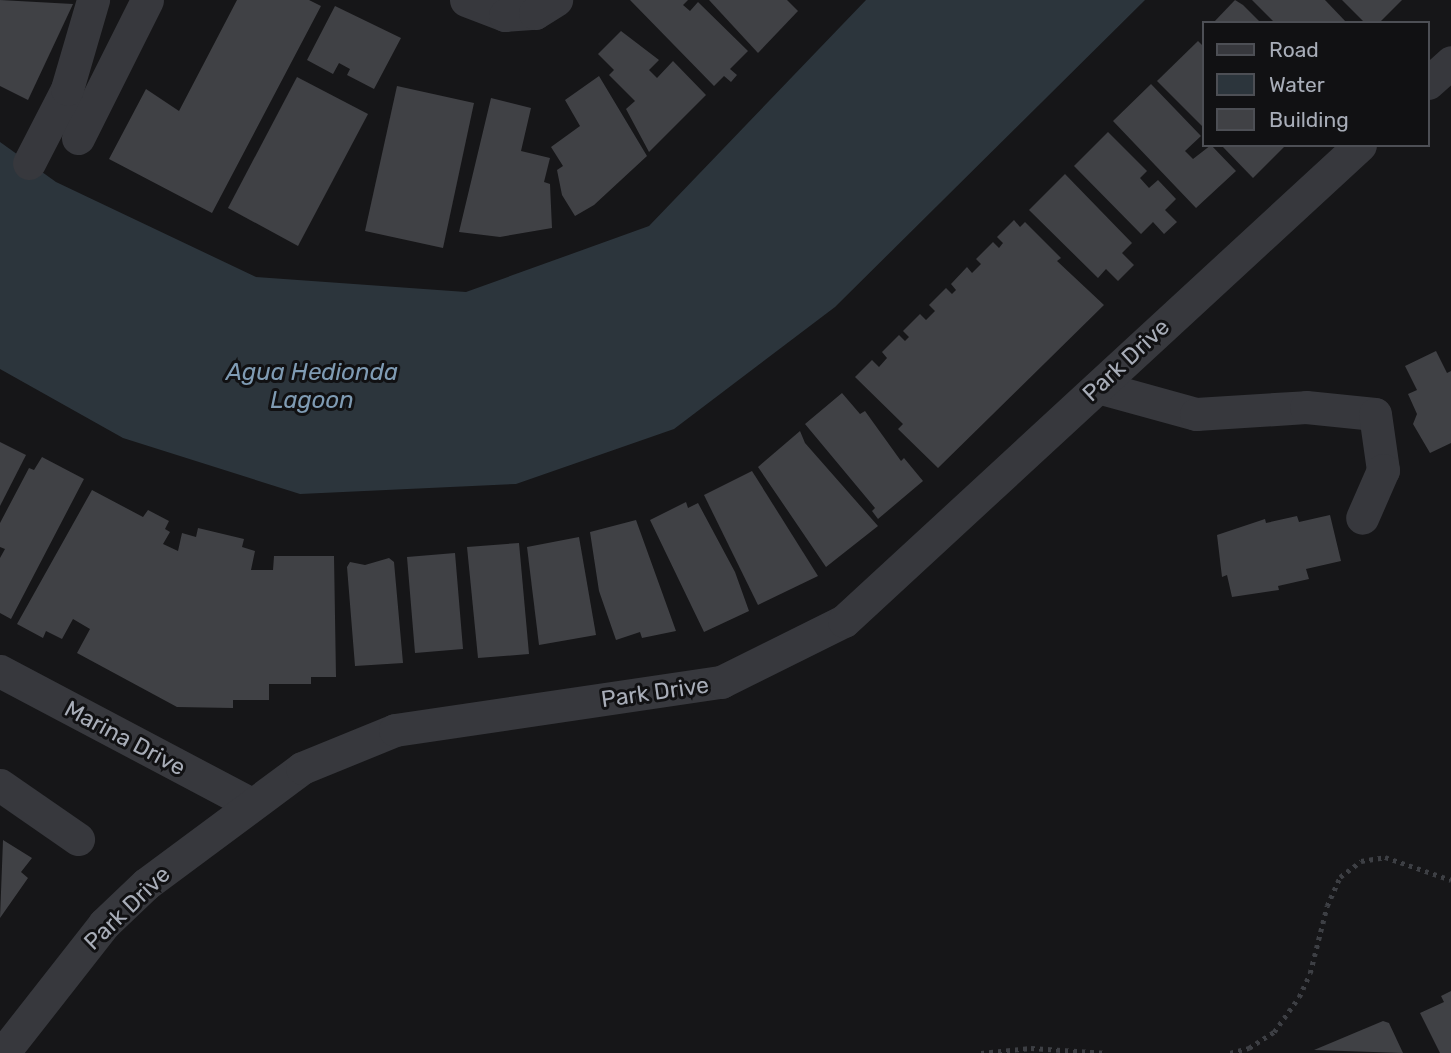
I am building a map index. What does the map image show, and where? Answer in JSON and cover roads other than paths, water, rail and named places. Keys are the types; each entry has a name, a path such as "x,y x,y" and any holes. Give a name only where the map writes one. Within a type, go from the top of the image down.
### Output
{"street":[{"path":"29,163 68,89 93,0"},
{"path":"78,138 147,0"},
{"path":"466,0 505,15 535,13 556,0"},
{"path":"1430,81 1451,62"},
{"name":"Park Drive","path":"3,1053 104,924 146,884 302,768 395,730 721,682 844,621 1358,147"},
{"path":"1098,387 1196,414 1306,407 1375,414 1383,470 1362,518"},
{"name":"Marina Drive","path":"0,671 251,804"},
{"path":"0,785 78,839"}],"water":[{"name":"Agua Hedionda Lagoon","path":"866,0 1145,0 835,307 674,429 516,484 300,494 123,438 0,369 0,142 56,182 256,277 466,292 649,226"}]}
